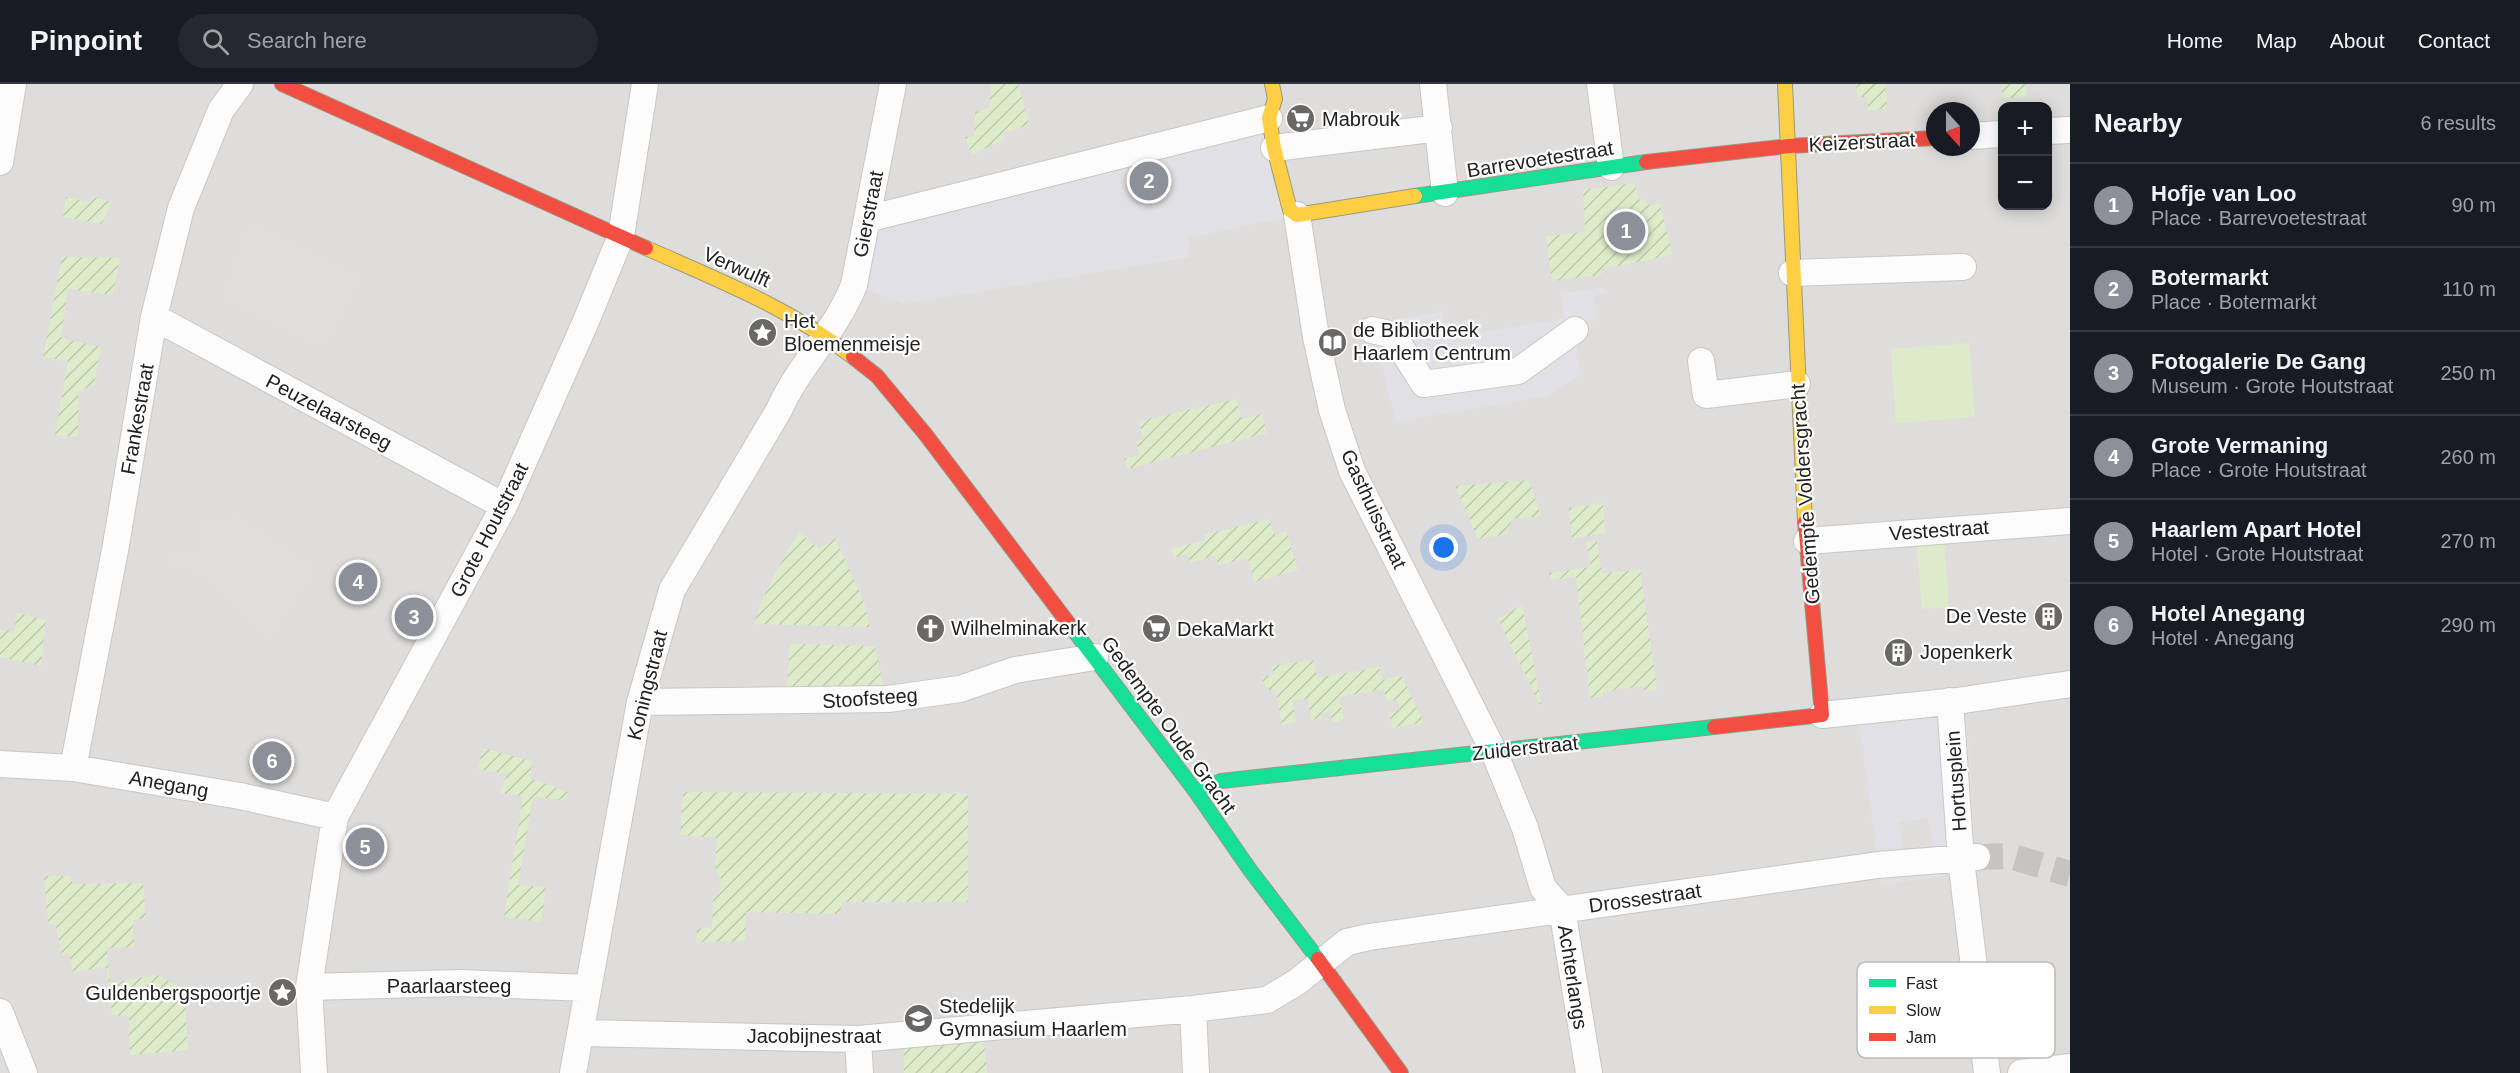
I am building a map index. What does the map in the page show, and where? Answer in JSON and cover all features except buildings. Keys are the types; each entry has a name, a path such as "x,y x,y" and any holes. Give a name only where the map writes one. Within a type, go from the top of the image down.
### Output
{"street":[{"path":"0,162 13,84"},
{"name":"Frankestraat","path":"73,768 116,544 154,317 181,208 221,110 240,84"},
{"name":"Verwulft","path":"282,84 775,306 827,337 877,376"},
{"name":"Grote Houtstraat","path":"314,1073 309,987 335,817 504,506 621,236 645,84"},
{"name":"Gierstraat","path":"827,337 845,309 854,285 893,84"},
{"name":"Gasthuisstraat","path":"1272,84 1275,99 1269,118 1274,148 1287,203 1290,210 1297,214 1316,337 1330,399 1352,471 1494,752"},
{"path":"1433,84 1445,193"},
{"path":"1600,84 1611,167"},
{"name":"Gedempte Voldersgracht","path":"1785,84 1797,384 1807,541 1822,715"},
{"path":"867,219 1269,118"},
{"path":"1274,148 1439,128"},
{"path":"2052,131 2070,130"},
{"path":"1980,135 1998,134"},
{"name":"Keizerstraat","path":"1789,146 1926,138"},
{"name":"Barrevoetestraat","path":"1297,214 1611,167 1789,146"},
{"path":"1792,273 1963,267"},
{"name":"Peuzelaarsteeg","path":"154,317 504,506"},
{"path":"1371,330 1393,334 1424,384 1518,371 1575,330"},
{"name":"Koningstraat","path":"573,1073 640,702 672,590 788,391 827,337"},
{"path":"1701,361 1706,395 1797,384"},
{"name":"Gedempte Oude Gracht","path":"877,376 926,435 1095,657 1401,1073"},
{"name":"Vestestraat","path":"1807,541 2070,521"},
{"name":"Stoofsteeg","path":"640,702 888,699 960,690 1015,670 1095,657"},
{"path":"1953,701 2070,684"},
{"name":"Hortusplein","path":"1857,712 1953,701 1978,962"},
{"name":"Zuiderstraat","path":"1196,792 1221,782 1857,712"},
{"name":"Achterlangs","path":"1494,752 1525,828 1543,888 1562,909 1588,1073"},
{"name":"Anegang","path":"0,764 73,768 240,796 335,817"},
{"name":"Drossestraat","path":"1321,962 1347,942 1562,909 1878,865 1969,859"},
{"name":"Jacobijnestraat","path":"581,1033 858,1039 1192,1009 1267,1000 1297,982 1321,962"},
{"name":"Paarlaarsteeg","path":"309,987 460,984 588,988"},
{"path":"1192,1009 1196,1073"},
{"path":"0,1012 24,1073"},
{"path":"858,1039 860,1073"},
{"name":"Hortusplein","path":"1986,1058 1987,1073"},
{"path":"2021,1073 2068,1067"}],"shaded area":[{"path":"0,84 2070,84 2070,1073 0,1073"},
{"path":"1269,118 1297,215 1188,238 1190,257 904,304 854,285 867,219"},
{"path":"251,225 356,280 321,346 227,296"},
{"path":"1604,288 1606,294 1594,295 1597,320 1574,323 1580,376 1545,397 1396,422 1370,324 1442,311 1444,323 1481,318 1484,332 1565,318 1560,293"},
{"path":"234,518 269,540 255,563 264,568 279,547 311,569 268,637 203,571 171,564 175,552 198,557 205,525 227,529"},
{"path":"1957,701 1960,724 1967,724 1977,871 1881,885 1857,712","holes":["1928,818 1932,847 1903,851 1899,822"]}],"green space":[{"path":"991,84 1018,84 1029,125 1003,133 1004,139 972,155 965,137 974,136 975,112 989,108"},
{"path":"1856,84 1885,84 1887,108 1868,111 1867,97 1858,97"},
{"path":"2001,84 2026,84 2027,97 2003,98"},
{"path":"1635,183 1639,200 1645,199 1646,205 1660,204 1672,253 1668,256 1601,269 1601,275 1552,281 1546,236 1585,232 1583,190"},
{"path":"92,196 112,203 101,224 63,217 66,197 91,203"},
{"path":"62,257 120,258 113,295 68,289 61,338 101,347 94,385 78,391 78,437 55,435 68,361 43,357"},
{"path":"1969,343 1975,417 1896,423 1891,349"},
{"path":"1236,399 1242,419 1262,414 1267,433 1127,469 1124,459 1139,455 1136,441 1143,439 1139,421"},
{"path":"1529,480 1541,516 1512,519 1508,534 1478,539 1455,486"},
{"path":"1603,503 1605,533 1572,539 1569,508"},
{"path":"1269,519 1275,535 1286,531 1298,570 1254,582 1248,558 1219,565 1215,555 1191,563 1187,554 1174,558 1171,549 1205,540 1203,535"},
{"path":"799,532 819,549 835,538 864,602 870,627 754,624 779,565"},
{"path":"1944,539 1949,607 1922,609 1916,541"},
{"path":"1597,541 1602,574 1640,569 1657,690 1644,691 1642,686 1603,692 1603,697 1590,698 1576,577 1550,580 1549,573 1591,567 1587,542"},
{"path":"1522,605 1543,711 1498,619"},
{"path":"17,613 46,620 41,666 0,657 0,630 14,631"},
{"path":"790,644 875,646 884,689 786,696"},
{"path":"1313,660 1317,678 1379,667 1383,680 1401,675 1424,723 1393,727 1389,713 1400,709 1398,700 1387,701 1384,689 1339,697 1344,720 1332,723 1330,711 1321,713 1322,718 1311,720 1308,699 1292,700 1296,722 1282,725 1276,690 1268,690 1261,677 1275,674 1270,666"},
{"path":"483,748 532,761 530,778 568,792 565,800 533,797 518,885 546,887 541,922 504,917 523,796 500,793 507,774 478,769"},
{"path":"683,792 968,794 968,902 842,902 840,914 746,912 746,941 696,942 697,929 712,927 713,897 720,892 721,878 715,871 717,838 680,835"},
{"path":"44,876 70,876 73,884 143,883 146,918 133,920 134,947 107,948 110,983 158,975 184,990 188,1050 130,1055 129,1016 112,1015 106,967 73,972 69,954 62,955 56,925 48,922"},
{"path":"984,1041 987,1073 904,1073 904,1045"}],"tunnel":[{"path":"1977,857 2010,856 2070,874"}],"traffic: fast":[{"path":"1415,196 1646,162"},
{"path":"1072,628 1318,959"},
{"path":"1196,792 1221,781 1714,727"}],"traffic: slow":[{"path":"1272,84 1275,99 1269,118 1274,148 1290,210 1297,215 1415,196"},
{"path":"1785,84 1805,522"},
{"path":"646,248 779,309 853,357"}],"traffic: jam":[{"path":"282,84 646,248"},
{"path":"1646,162 1789,146 1926,138"},
{"path":"853,357 877,376 926,435 1072,628"},
{"path":"1714,727 1822,715 1805,522"},
{"path":"1318,959 1401,1073"}],"place":[{"name":"Mabrouk","path":"1301,119"},
{"name":"Botermarkt","path":"1149,181"},
{"name":"Hofje van Loo","path":"1626,231"},
{"name":"Het Bloemenmeisje","path":"763,332"},
{"name":"de Bibliotheek Haarlem Centrum","path":"1332,342"},
{"name":"Grote Vermaning","path":"358,582"},
{"name":"De Veste","path":"2048,616"},
{"name":"Fotogalerie De Gang","path":"414,617"},
{"name":"Wilhelminakerk","path":"930,628"},
{"name":"DekaMarkt","path":"1156,629"},
{"name":"Jopenkerk","path":"1899,652"},
{"name":"Hotel Anegang","path":"272,761"},
{"name":"Haarlem Apart Hotel","path":"365,847"},
{"name":"Guldenbergspoortje","path":"282,993"},
{"name":"Stedelijk Gymnasium Haarlem","path":"918,1018"}]}
